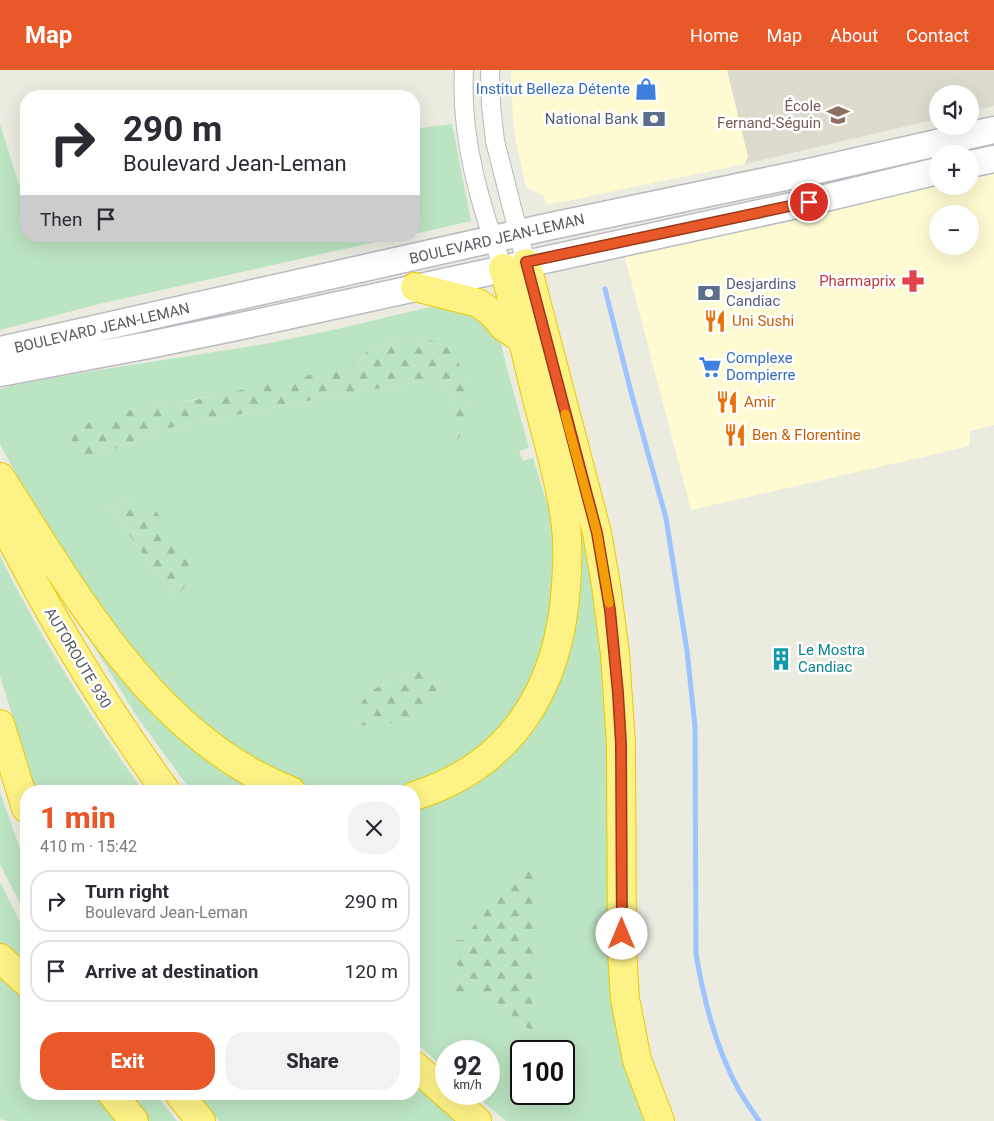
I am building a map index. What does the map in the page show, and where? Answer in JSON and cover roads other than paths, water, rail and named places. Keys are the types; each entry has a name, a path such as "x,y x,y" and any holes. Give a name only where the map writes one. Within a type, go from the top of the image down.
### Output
{"highway":[{"path":"420,794 468,771 485,760 511,736 525,719 542,690 555,657 561,634 567,570 565,518 522,339 514,265"},
{"path":"514,265 597,533 615,654 621,744 622,950 625,999 637,1060 660,1121"},
{"path":"415,287 478,303 491,312 503,326 522,339"},
{"path":"0,477 100,627 122,656 164,704 196,734 226,758 277,785"},
{"name":"AUTOROUTE 930","path":"0,518 31,580 81,666 118,724 162,785"},
{"path":"0,724 20,789"},
{"path":"0,958 20,976"},
{"path":"420,1070 477,1121"},
{"path":"117,1100 134,1121"},
{"path":"184,1100 201,1121"}],"street":[{"path":"464,70 464,112 467,138 478,188 492,240 514,265"},
{"path":"490,70 495,142 518,233 514,265"},
{"name":"BOULEVARD JEAN-LEMAN","path":"0,350 518,233 810,172 994,130"},
{"path":"979,162 994,158"},
{"name":"BOULEVARD JEAN-LEMAN","path":"0,373 166,342 792,206 929,174"}],"waterway":[{"path":"605,289 666,518 687,651 695,726 696,954 699,972 707,1008 724,1059 740,1092 759,1121"}],"place":[{"name":"Institut Belleza Détente","path":"646,89"},
{"name":"École Fernand-Séguin","path":"838,115"},
{"name":"National Bank","path":"654,119"},
{"name":"Pharmaprix","path":"913,281"},
{"name":"Desjardins Candiac","path":"709,293"},
{"name":"Uni Sushi","path":"715,321"},
{"name":"Complexe Dompierre","path":"710,367"},
{"name":"Amir","path":"727,402"},
{"name":"Ben & Florentine","path":"735,435"},
{"name":"Le Mostra Candiac","path":"781,659"}]}
